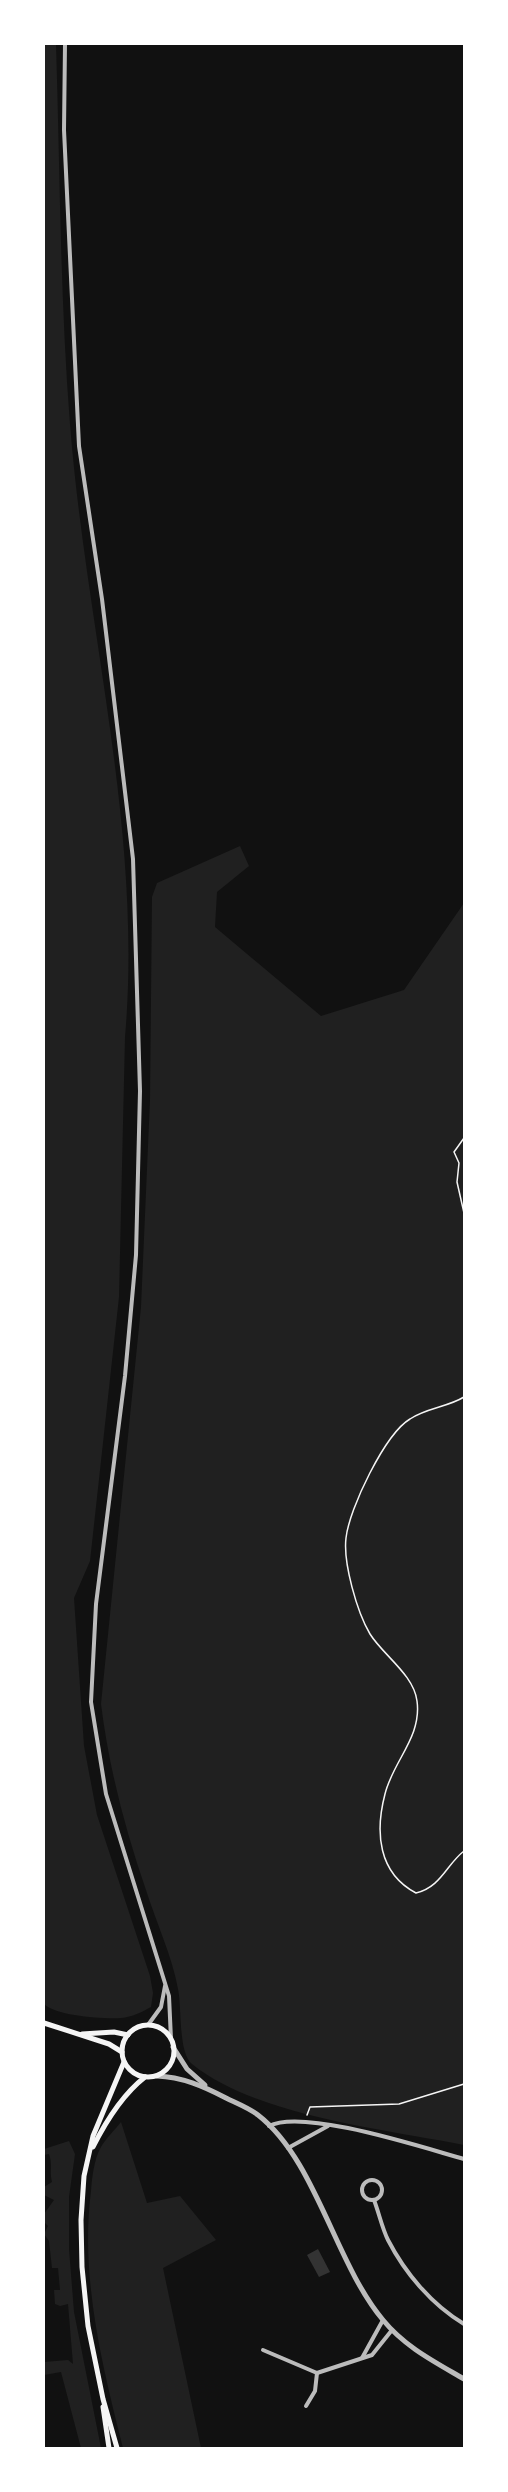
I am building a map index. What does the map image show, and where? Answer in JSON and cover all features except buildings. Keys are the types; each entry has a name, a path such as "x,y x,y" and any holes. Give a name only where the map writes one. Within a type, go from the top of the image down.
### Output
{"main road":[{"path":"44,2023 109,2044 122,2052"},
{"path":"148,2025 162,2029 171,2039 174,2047 170,2064 157,2076 145,2077 132,2072 124,2062 122,2052 128,2035 137,2028 148,2025"},
{"path":"78,2035 114,2032 128,2035"},
{"path":"117,2448 103,2399 88,2326 82,2267 81,2220 88,2157 93,2136 124,2062"},
{"path":"88,2157 126,2094 145,2077"},
{"path":"103,2399 104,2427 109,2448"}],"street":[{"path":"65,44 64,130 79,446 102,599 133,859 140,1091 136,1255 122,1399 96,1604 92,1702 106,1794 165,1985 171,2011 171,2039"},
{"path":"148,2025 161,2007 165,1985"},
{"path":"174,2047 187,2069 209,2088"},
{"path":"157,2076 178,2077 209,2088 257,2115 269,2126 288,2149 358,2281 383,2320 417,2351 465,2379"},
{"path":"269,2126 277,2122 305,2121 381,2136 465,2159"},
{"path":"288,2149 328,2126"},
{"path":"370,2180 377,2181 382,2186 382,2194 374,2200 364,2197 362,2190 364,2184 370,2180"},
{"path":"374,2200 387,2238 400,2261 424,2291 465,2324"},
{"path":"362,2358 383,2320"},
{"path":"263,2350 316,2373 372,2355 392,2330"},
{"path":"306,2406 315,2391 316,2373"}],"path":[{"path":"465,1138 454,1152 459,1163 457,1182 465,1213"},
{"path":"465,1397 411,1418 397,1429 375,1462 346,1539 350,1577 359,1610 370,1634 413,1687 417,1699 418,1716 412,1737 385,1793 381,1853 386,1864 405,1887 416,1893 427,1891 436,1884 465,1851"},
{"path":"305,2121 310,2107 399,2104 465,2084"}],"shaded area":[{"path":"44,44 56,44 62,282 70,424 78,501 120,807 126,883 128,960 119,1297 90,1561 74,1598 84,1746 97,1815 150,1976 153,1993 151,2007 121,2018 69,2014 44,2004"},
{"path":"240,846 249,866 217,892 215,927 321,1016 404,990 464,903 464,2145 360,2126 285,2108 219,2082 192,2064 184,2050 182,2040 175,1977 138,1867 113,1775 104,1728 101,1704 141,1307 150,1100 152,897 157,883"},
{"path":"121,2122 147,2203 180,2196 216,2240 163,2268 201,2448 123,2448 115,2417 95,2321 88,2256 88,2223 92,2180 97,2157 103,2144"},
{"path":"69,2141 75,2154 69,2197 69,2249 74,2312 101,2448 81,2448 61,2372 44,2375 44,2362 68,2360 73,2364 68,2304 60,2306 55,2304 54,2290 60,2290 58,2268 52,2268 49,2241 44,2234 48,2226 44,2222 44,2214 54,2200 44,2195 44,2187 52,2182 50,2158 49,2154 44,2155 44,2149"},
{"path":"318,2249 330,2272 319,2277 307,2255"}]}
